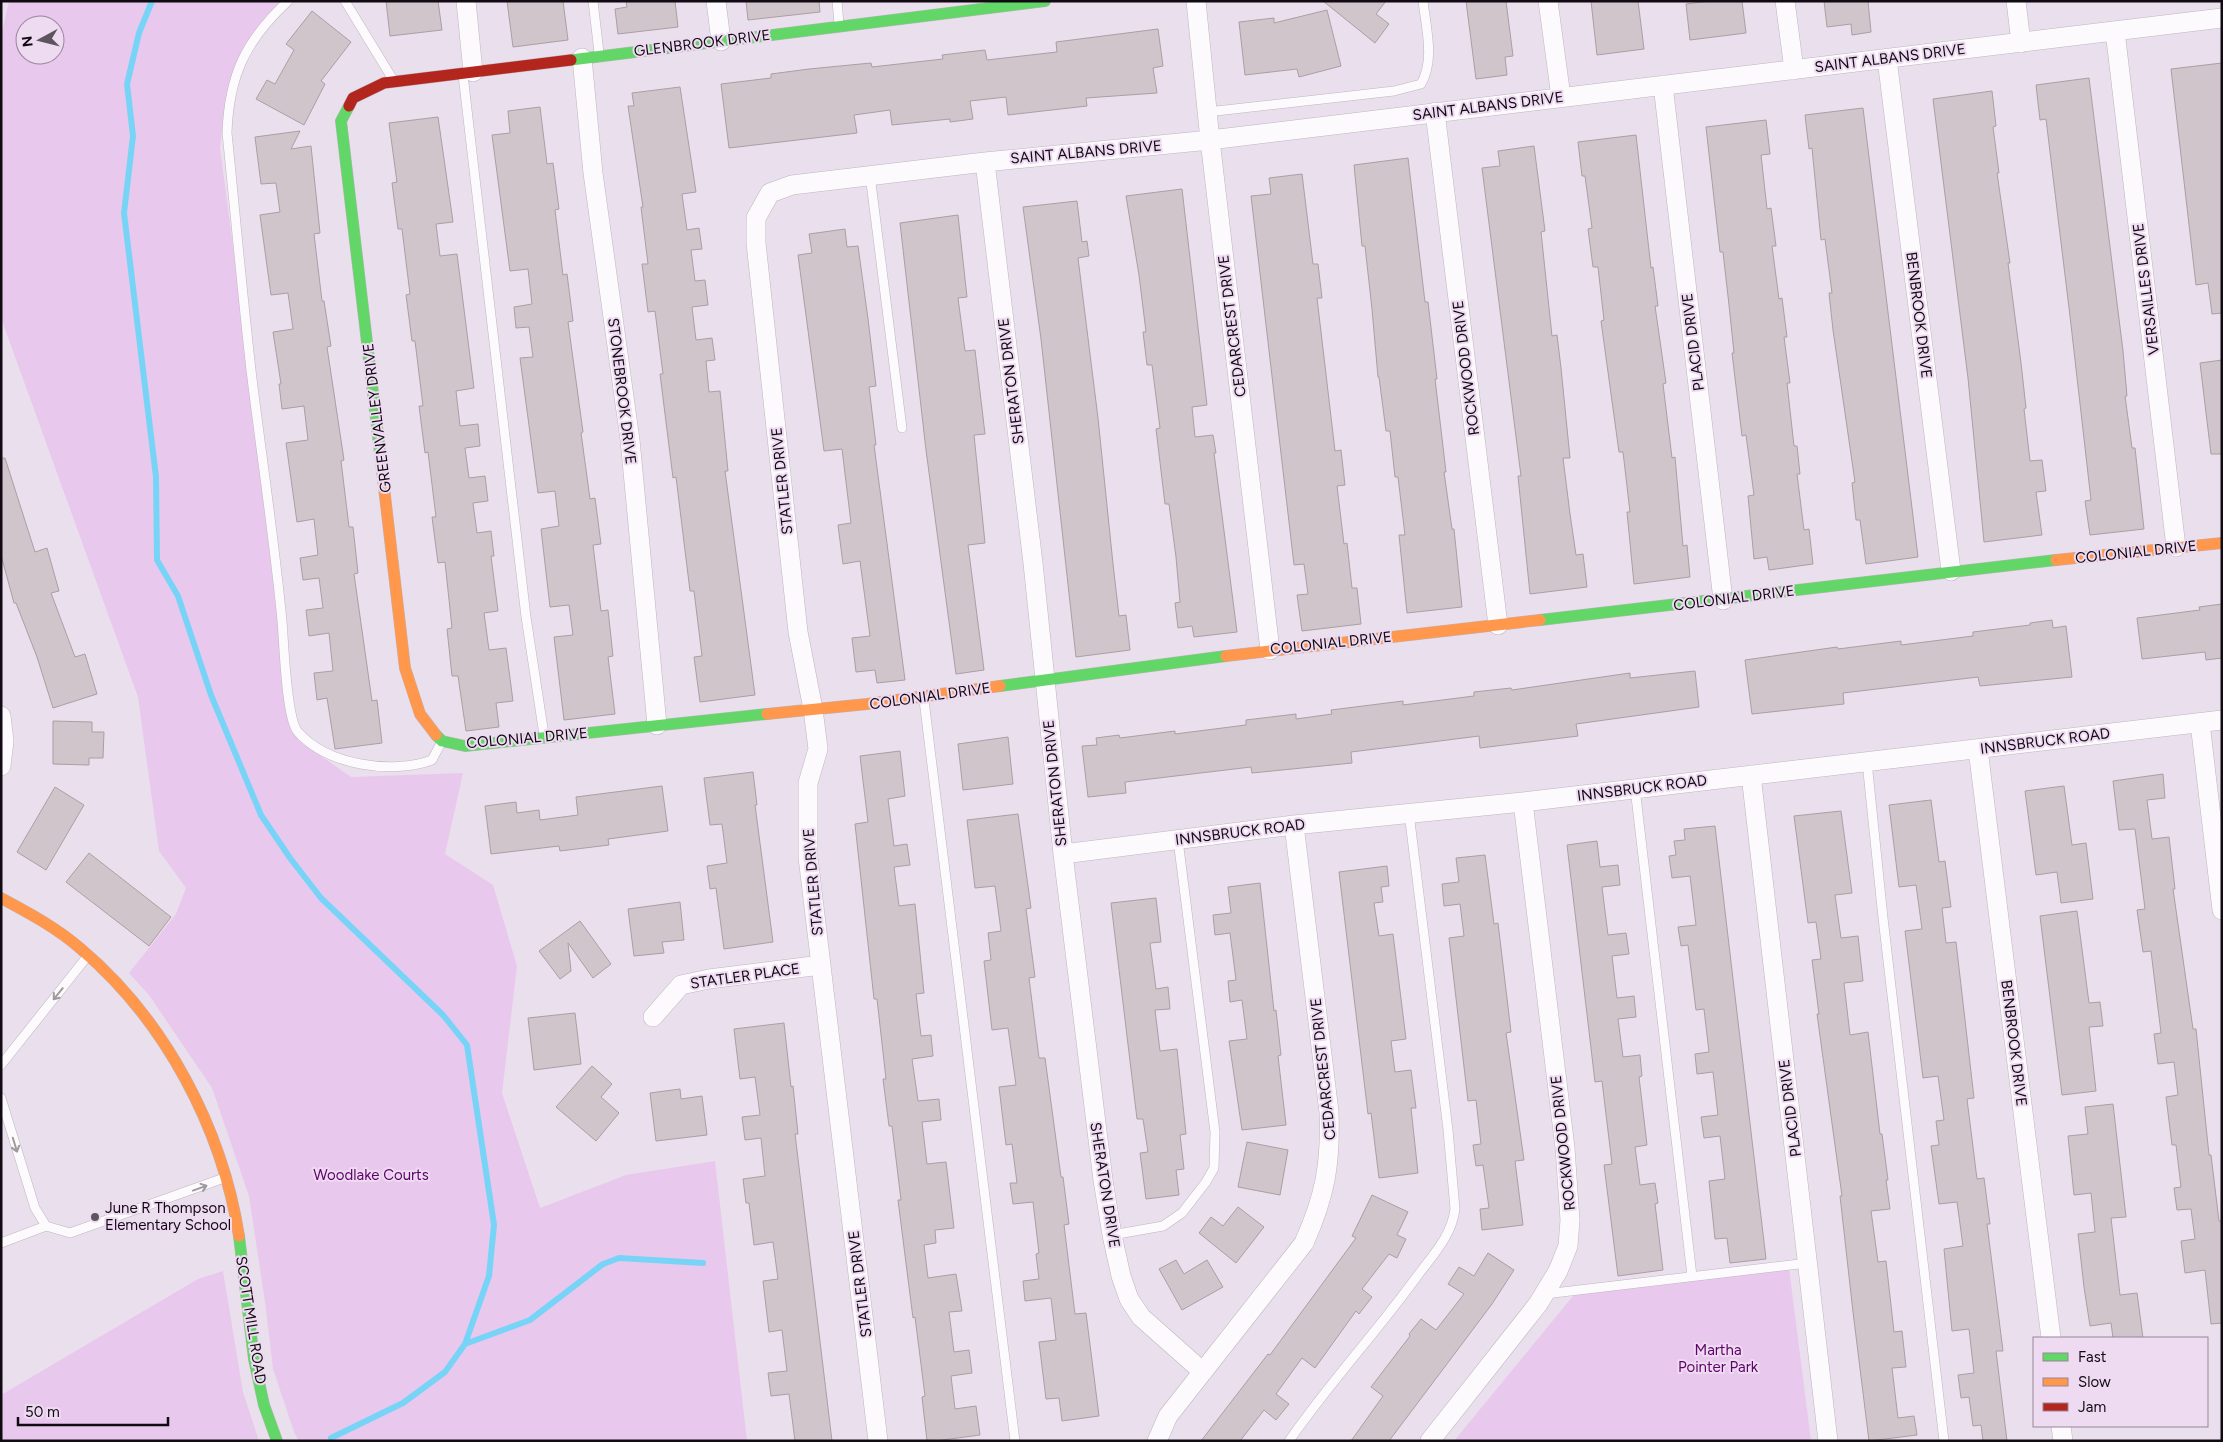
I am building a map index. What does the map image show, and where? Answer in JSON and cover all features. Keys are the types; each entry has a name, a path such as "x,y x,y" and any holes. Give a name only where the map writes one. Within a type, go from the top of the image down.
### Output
{"street":[{"path":"466,1 468,72"},
{"path":"716,1 721,41"},
{"name":"GLENBROOK DRIVE","path":"360,94 384,83 840,26 942,8 1045,1"},
{"name":"CEDARCREST DRIVE","path":"1196,1 1210,140 1270,650"},
{"path":"1548,1 1561,97"},
{"path":"1785,1 1794,70"},
{"path":"2016,1 2021,43"},
{"name":"SAINT ALBANS DRIVE","path":"762,207 770,193 792,185 985,162 1210,140 2222,18"},
{"name":"VERSAILLES DRIVE","path":"2115,32 2176,548"},
{"name":"STONEBROOK DRIVE","path":"591,57 593,173 630,440 657,725"},
{"name":"BENBROOK DRIVE","path":"1888,59 1951,572"},
{"name":"PLACID DRIVE","path":"1663,85 1723,600"},
{"name":"GREENVALLEY DRIVE","path":"360,94 353,98 341,121 405,668 420,714 442,741"},
{"name":"ROCKWOOD DRIVE","path":"1435,112 1498,625"},
{"name":"SHERATON DRIVE","path":"985,162 1033,563 1063,854 1103,1180 1112,1235 1121,1276 1129,1299 1141,1317 1203,1372"},
{"name":"STATLER DRIVE","path":"762,207 756,218 756,242 798,632 813,709 818,748 808,783 808,857 878,1441"},
{"name":"COLONIAL DRIVE","path":"442,741 465,746 924,697 1270,650 2222,543"},
{"path":"1,716 4,741 1,766"},
{"name":"INNSBRUCK ROAD","path":"1063,854 1294,825 1523,802 2222,720"},
{"path":"2200,723 2222,910"},
{"name":"BENBROOK DRIVE","path":"1978,749 2050,1337"},
{"name":"PLACID DRIVE","path":"1751,775 1828,1441"},
{"name":"ROCKWOOD DRIVE","path":"1430,1441 1545,1294 1558,1271 1568,1246 1570,1220 1565,1148 1523,802"},
{"name":"CEDARCREST DRIVE","path":"1157,1441 1168,1416 1304,1243 1318,1212 1331,1149 1328,1102 1294,825"},
{"name":"SCOTT MILL ROAD","path":"1,898 22,909 88,955 122,990 150,1026 185,1081 212,1134 226,1177 236,1219 254,1352 262,1396 277,1441"},
{"name":"STATLER PLACE","path":"653,1017 681,985 709,979 821,966"},
{"path":"2061,1427 2063,1441"}],"lane":[{"path":"288,1 270,18 252,42 235,77 228,105 227,132 251,368 275,553 290,707 297,732 328,755 373,768 419,765 432,760 442,741"},
{"path":"346,1 395,82"},
{"path":"591,57 593,1"},
{"path":"836,1 840,26"},
{"path":"1207,112 1394,91 1421,84 1428,73 1429,52 1423,1"},
{"path":"468,72 526,617 544,738"},
{"path":"870,175 902,428"},
{"path":"924,697 1015,1441"},
{"path":"1867,762 1883,918 1944,1441"},
{"path":"1635,788 1692,1276"},
{"path":"1289,1441 1306,1416 1390,1315 1445,1238 1454,1218 1455,1209 1448,1130 1409,814"},
{"path":"1112,1235 1152,1229 1172,1222 1195,1198 1214,1168 1215,1132 1178,840"},
{"path":"1,1065 88,955"},
{"path":"1,1098 35,1208 46,1226"},
{"path":"1,1243 46,1226 70,1233 226,1177"},
{"path":"1545,1294 1808,1262"}],"green space":[{"name":"Woodlake Courts","path":"9,1 285,1 247,48 226,97 220,148 298,740 351,777 463,773 445,854 493,885 517,966 502,1093 540,1208 626,1175 715,1161 747,1441 299,1441 294,1432 273,1369 249,1196 212,1088 149,995 129,973 176,914 186,888 159,851 138,697 1,318 1,37"},
{"name":"Martha Pointer Park","path":"1789,1268 1811,1441 1454,1441 1577,1291"},
{"path":"223,1271 243,1392 259,1441 1,1441 1,1395 198,1279"}],"building":[{"path":"386,1 438,1 442,30 390,36"},
{"path":"507,1 563,1 568,40 513,47"},
{"path":"626,1 675,1 678,27 618,34 615,9 627,7"},
{"path":"746,1 819,1 820,12 748,20"},
{"path":"1323,1 1386,1 1376,14 1389,24 1375,43"},
{"path":"1466,1 1506,1 1513,56 1505,57 1507,75 1476,79"},
{"path":"1591,1 1638,1 1644,49 1597,55"},
{"path":"1709,1 1742,1 1746,33 1690,40 1686,4"},
{"path":"1824,1 1868,1 1871,32 1852,35 1851,24 1827,27"},
{"path":"1327,10 1341,66 1299,77 1297,69 1245,75 1239,22 1274,18 1274,23"},
{"path":"312,11 351,42 321,81 325,84 304,125 256,99 267,80 275,84 294,50 286,44"},
{"path":"1158,29 1163,66 1153,68 1157,93 1086,98 1087,106 1008,115 1006,97 970,101 973,119 950,122 950,119 892,125 890,110 854,115 857,133 729,148 721,84 771,78 771,74 809,69 871,63 872,67 943,59 942,55 985,50 987,60 1057,52 1056,42"},
{"path":"2222,63 2222,313 2212,314 2208,283 2196,285 2171,69"},
{"path":"2089,78 2123,351 2127,396 2125,396 2132,448 2135,448 2144,529 2090,535 2085,501 2091,500 2070,316 2046,119 2040,120 2036,85"},
{"path":"680,87 696,192 682,194 687,230 699,228 702,249 691,250 695,281 705,280 708,305 692,307 696,340 712,338 715,360 706,361 709,392 720,391 728,471 725,471 755,695 700,702 694,657 702,656 694,591 690,591 676,477 673,478 660,374 663,374 655,311 648,312 642,264 648,264 641,207 643,207 628,106 634,106 632,93"},
{"path":"1992,91 1996,126 1993,127 1999,173 1997,173 2010,263 2008,263 2026,408 2024,409 2030,461 2042,460 2046,491 2036,492 2042,535 1984,542 1968,378 1933,99"},
{"path":"540,107 547,164 553,163 559,209 555,210 563,275 567,274 573,321 568,322 583,432 581,433 590,499 595,498 601,544 593,545 601,611 608,610 613,656 608,657 615,714 564,720 554,637 573,635 569,605 550,607 541,529 559,526 555,491 538,493 520,358 533,357 529,327 516,328 514,307 532,304 528,269 510,271 492,135 510,133 508,111"},
{"path":"1863,108 1918,557 1866,564 1860,520 1856,520 1852,483 1855,482 1833,330 1829,293 1832,293 1825,239 1821,240 1812,148 1809,149 1805,115"},
{"path":"438,117 453,222 436,224 440,256 457,254 474,388 456,391 460,426 478,424 480,446 465,448 469,478 485,476 488,501 473,503 477,533 491,531 494,556 491,556 498,611 484,613 489,650 506,648 513,701 496,703 499,727 466,731 458,676 452,676 447,629 452,628 445,562 438,563 432,517 436,517 428,452 425,453 419,406 423,406 415,341 412,341 406,295 410,294 402,229 398,229 392,183 397,182 389,123"},
{"path":"1766,120 1770,154 1761,155 1767,209 1771,208 1776,246 1772,246 1779,299 1782,298 1787,337 1784,337 1790,383 1787,383 1794,446 1797,446 1800,474 1797,474 1804,530 1809,529 1813,564 1769,570 1767,557 1754,559 1748,496 1754,495 1746,435 1742,436 1723,252 1720,252 1706,127"},
{"path":"300,131 291,149 311,146 320,233 314,234 322,301 324,301 331,346 327,347 344,460 341,461 349,527 353,527 358,573 354,574 372,701 377,700 382,743 335,749 327,698 317,700 314,673 333,671 329,633 309,636 306,610 323,608 319,578 303,580 300,558 318,555 314,519 297,522 286,443 308,440 304,406 282,409 279,384 281,384 273,332 293,329 288,293 271,295 260,215 280,212 276,183 261,184 255,137"},
{"path":"1636,135 1651,268 1653,267 1658,306 1655,306 1666,383 1663,384 1672,458 1675,457 1683,546 1687,545 1690,577 1634,584 1627,512 1630,512 1623,452 1619,452 1601,321 1604,320 1598,267 1593,267 1588,229 1592,228 1585,176 1582,176 1578,142"},
{"path":"1534,146 1545,231 1541,232 1552,336 1557,335 1570,458 1563,458 1576,555 1583,554 1587,587 1530,594 1518,476 1521,476 1482,168 1500,166 1498,151"},
{"path":"1408,158 1425,302 1428,302 1446,472 1444,472 1452,529 1454,529 1462,607 1407,613 1399,535 1405,535 1398,477 1395,477 1390,431 1386,431 1378,377 1365,246 1362,246 1354,165"},
{"path":"1302,174 1313,264 1318,264 1322,298 1317,298 1335,451 1341,450 1345,485 1337,486 1344,544 1347,543 1352,588 1357,588 1361,624 1302,631 1297,595 1308,594 1304,564 1294,565 1251,196 1271,194 1269,178"},
{"path":"1182,189 1207,405 1192,407 1195,437 1213,435 1237,632 1194,637 1192,626 1178,628 1175,603 1180,602 1176,557 1169,504 1165,504 1156,429 1160,428 1152,365 1147,365 1143,332 1146,332 1139,275 1126,196"},
{"path":"1077,201 1082,242 1087,241 1089,256 1078,258 1098,418 1119,616 1126,615 1130,650 1076,657 1041,339 1023,207"},
{"path":"958,215 967,297 958,298 965,351 975,350 985,434 974,435 985,543 968,545 984,670 956,674 926,450 900,223"},
{"path":"845,229 847,247 858,246 868,319 876,386 869,387 876,445 874,445 905,680 877,683 875,670 856,672 852,638 870,636 860,561 843,564 838,525 851,523 842,449 824,451 798,255 812,253 809,234"},
{"path":"2222,360 2222,454 2211,454 2200,363"},
{"path":"1,458 5,458 35,552 47,548 59,591 51,593 75,657 85,654 97,694 53,708 37,657 16,603 14,603 1,555"},
{"path":"2222,604 2222,658 2206,660 2205,652 2142,659 2137,618 2200,610 2199,607"},
{"path":"2052,620 2053,628 2066,626 2072,677 1980,686 1978,677 1843,693 1844,704 1752,714 1745,660 1837,647 1838,649 1901,641 1901,645 1973,636 1973,632 2030,625 2030,623"},
{"path":"1695,671 1699,707 1576,724 1578,736 1480,748 1479,736 1351,752 1352,763 1252,773 1251,767 1125,782 1126,793 1088,797 1082,746 1097,745 1096,738 1119,735 1120,738 1175,731 1175,734 1246,725 1246,720 1296,714 1296,719 1332,714 1331,710 1403,701 1403,705 1474,696 1474,692 1511,688 1512,690 1630,673 1630,678"},
{"path":"53,721 92,722 92,732 104,732 103,758 89,758 89,765 53,764"},
{"path":"1008,737 1013,784 963,790 958,744"},
{"path":"900,751 905,796 888,799 894,846 907,844 910,865 894,867 899,906 915,904 924,993 916,994 921,1036 931,1035 933,1056 912,1059 918,1101 939,1099 941,1120 922,1122 927,1164 946,1162 954,1228 935,1230 936,1243 924,1245 928,1278 956,1274 962,1311 949,1312 954,1352 969,1350 972,1373 951,1376 955,1409 976,1406 980,1435 935,1441 927,1441 922,1397 925,1396 898,1200 901,1200 892,1126 889,1126 883,1079 886,1079 877,999 874,999 855,824 868,822 860,756"},
{"path":"753,772 757,805 755,805 773,942 724,949 716,888 710,889 707,866 727,863 722,824 710,825 704,778"},
{"path":"2163,774 2165,798 2147,800 2152,839 2169,837 2175,889 2173,889 2193,1029 2196,1029 2209,1155 2211,1155 2219,1221 2222,1221 2222,1323 2211,1324 2205,1270 2185,1273 2181,1241 2195,1239 2191,1209 2177,1210 2174,1188 2181,1187 2176,1145 2172,1145 2166,1097 2178,1095 2174,1062 2158,1064 2154,1034 2161,1033 2151,951 2143,952 2137,910 2145,909 2135,829 2119,830 2113,781"},
{"path":"662,786 668,831 608,839 609,845 560,851 559,846 491,854 485,806 516,802 517,813 539,810 540,820 578,815 576,797"},
{"path":"2064,786 2072,845 2086,843 2093,899 2061,903 2057,872 2036,875 2025,791"},
{"path":"55,787 84,805 46,870 17,852"},
{"path":"1931,800 1939,862 1945,861 1951,907 1942,908 1946,943 1956,942 1974,1098 1967,1099 1977,1179 1984,1178 1990,1224 1987,1224 2003,1351 1996,1351 2007,1441 1983,1441 1981,1425 1973,1426 1969,1397 1961,1398 1958,1375 1974,1373 1969,1329 1952,1331 1944,1249 1963,1246 1957,1202 1939,1204 1931,1146 1939,1145 1936,1121 1944,1120 1938,1076 1923,1078 1905,931 1922,929 1916,885 1899,887 1889,805"},
{"path":"1841,811 1852,893 1835,895 1841,938 1858,936 1863,981 1844,983 1850,1035 1868,1032 1880,1134 1882,1134 1888,1180 1886,1180 1890,1209 1871,1211 1878,1262 1886,1261 1894,1332 1902,1331 1906,1367 1892,1368 1898,1418 1914,1416 1917,1435 1869,1441 1840,1196 1842,1196 1817,1014 1819,1014 1812,960 1821,959 1816,922 1808,923 1794,816"},
{"path":"1018,814 1031,908 1026,909 1035,977 1029,978 1039,1058 1045,1058 1061,1177 1063,1177 1069,1224 1064,1225 1075,1314 1086,1313 1099,1416 1062,1421 1059,1398 1046,1399 1039,1342 1056,1340 1051,1298 1025,1301 1023,1281 1039,1279 1036,1254 1039,1253 1033,1202 1013,1204 1010,1183 1017,1183 1012,1144 1006,1145 999,1087 1016,1085 1008,1028 992,1030 984,961 991,960 988,933 1001,931 995,886 975,888 967,820"},
{"path":"1715,826 1766,1259 1730,1263 1727,1238 1715,1239 1709,1181 1725,1179 1720,1136 1704,1138 1701,1117 1718,1115 1713,1072 1697,1074 1695,1054 1709,1052 1704,1009 1696,1010 1688,945 1681,946 1678,927 1696,925 1690,876 1672,878 1669,856 1676,855 1674,841 1685,840 1684,829"},
{"path":"1597,841 1600,867 1618,865 1620,885 1602,887 1608,935 1626,933 1629,954 1612,956 1617,998 1634,996 1636,1017 1618,1019 1623,1057 1640,1055 1642,1076 1639,1077 1647,1145 1635,1147 1640,1185 1655,1183 1658,1203 1655,1204 1663,1270 1618,1276 1604,1165 1612,1164 1602,1081 1595,1082 1567,845"},
{"path":"89,853 171,917 149,946 66,882"},
{"path":"1485,855 1494,924 1498,923 1511,1032 1506,1033 1524,1160 1515,1161 1523,1225 1482,1230 1480,1209 1489,1208 1483,1165 1476,1166 1473,1145 1481,1144 1476,1100 1468,1101 1449,938 1464,936 1460,904 1444,906 1442,884 1459,882 1456,858"},
{"path":"1387,866 1389,886 1381,887 1383,902 1374,903 1379,936 1393,934 1406,1039 1391,1041 1395,1072 1411,1070 1416,1108 1411,1108 1418,1173 1379,1178 1371,1113 1368,1114 1339,872"},
{"path":"1260,883 1274,1011 1276,1010 1281,1055 1278,1056 1286,1125 1242,1130 1229,1041 1247,1039 1242,1000 1230,1002 1228,981 1236,980 1230,933 1215,935 1213,915 1231,913 1228,887"},
{"path":"1156,898 1161,942 1150,943 1156,989 1168,987 1170,1009 1155,1010 1160,1051 1177,1049 1186,1134 1180,1135 1184,1169 1176,1170 1179,1195 1146,1199 1140,1153 1148,1152 1143,1119 1137,1119 1111,903"},
{"path":"680,902 684,940 662,942 664,953 634,956 628,909"},
{"path":"2077,911 2089,1003 2100,1002 2103,1026 2089,1027 2096,1091 2062,1095 2040,916"},
{"path":"580,921 611,964 593,978 568,943 571,971 560,979 539,951"},
{"path":"575,1013 581,1064 534,1070 528,1018"},
{"path":"784,1023 791,1087 793,1086 798,1134 795,1134 832,1441 795,1441 789,1394 771,1396 768,1373 787,1371 782,1330 769,1332 763,1281 778,1279 773,1242 754,1245 749,1203 746,1203 743,1179 765,1176 761,1138 745,1140 742,1117 760,1115 755,1077 740,1079 734,1029"},
{"path":"592,1066 612,1084 601,1097 619,1113 596,1141 556,1107"},
{"path":"680,1089 681,1099 702,1096 707,1135 656,1141 650,1093"},
{"path":"2113,1104 2126,1217 2111,1218 2120,1295 2137,1293 2143,1337 2113,1337 2111,1323 2090,1326 2078,1234 2095,1232 2091,1193 2074,1195 2068,1136 2088,1134 2085,1107"},
{"path":"1247,1142 1288,1150 1280,1195 1238,1187"},
{"path":"1372,1195 1408,1212 1397,1235 1406,1239 1397,1258 1389,1254 1362,1289 1372,1297 1359,1314 1356,1311 1315,1368 1302,1358 1276,1394 1289,1404 1276,1420 1264,1410 1240,1441 1201,1441 1268,1354 1270,1355 1356,1238 1352,1236"},
{"path":"1238,1207 1264,1227 1236,1263 1199,1233 1211,1217 1223,1226"},
{"path":"1488,1253 1514,1270 1492,1304 1389,1441 1351,1441 1383,1396 1371,1387 1410,1336 1409,1334 1421,1319 1436,1330 1464,1294 1448,1284 1459,1267 1474,1276"},
{"path":"1176,1260 1184,1274 1207,1260 1223,1287 1182,1310 1159,1269"}],"waterway":[{"path":"152,1 139,33 127,84 133,136 124,213 156,477 157,560 178,596 211,695 261,815 290,858 321,898 443,1015 467,1045 494,1225 489,1276 465,1344 445,1372 403,1403 331,1438"},
{"path":"465,1344 530,1320 603,1264 619,1258 703,1263"}],"traffic: fast":[{"path":"571,60 1045,1"},
{"path":"349,106 341,121 382,470"},
{"path":"1540,620 2056,560"},
{"path":"1000,686 1226,656"},
{"path":"436,735 442,741 465,746 767,714"},
{"path":"239,1236 254,1359 264,1405 277,1441"}],"traffic: slow":[{"path":"382,470 405,668 420,714 436,735"},
{"path":"2056,560 2222,543"},
{"path":"1226,656 1540,620"},
{"path":"767,714 867,704 1000,686"},
{"path":"1,898 53,928 81,949 111,977 139,1009 163,1043 185,1079 204,1116 231,1196 239,1236"}],"traffic: jam":[{"path":"349,106 353,98 384,83 571,60"}],"place":[{"name":"June R Thompson Elementary School","path":"95,1217"}]}
